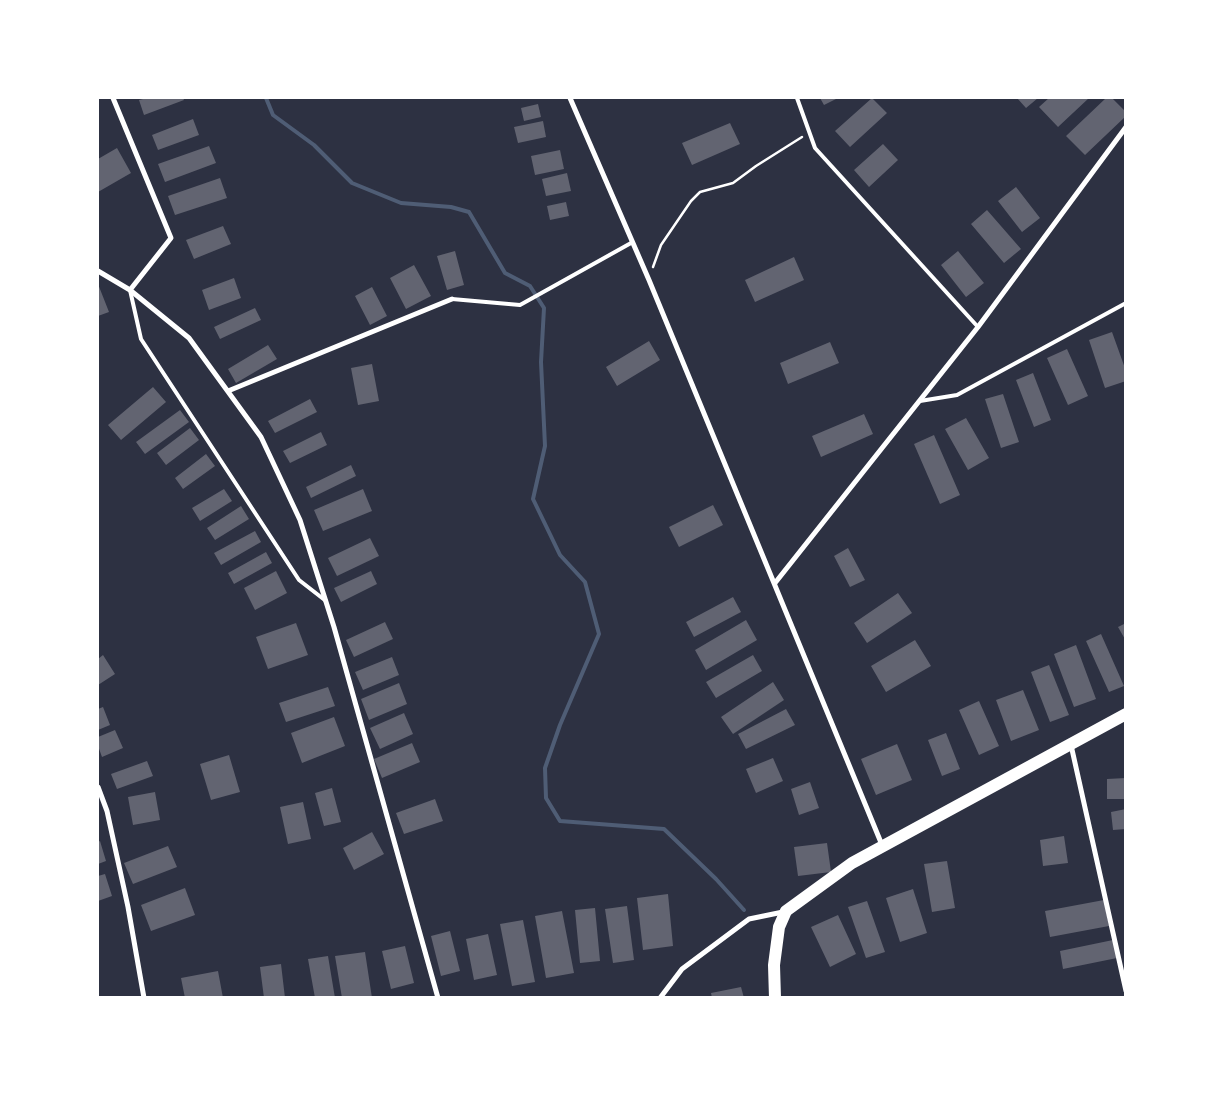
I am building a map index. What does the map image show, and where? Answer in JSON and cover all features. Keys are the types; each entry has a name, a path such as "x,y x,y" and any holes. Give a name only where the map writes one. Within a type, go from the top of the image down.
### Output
{"main road":[{"path":"775,998 774,965 779,927 786,911 852,863 1070,742 1126,714"}],"street":[{"path":"113,98 171,238 130,290"},
{"path":"570,98 631,243 649,280 882,846"},
{"path":"775,583 978,327 1126,127"},
{"path":"98,271 130,290 188,338 262,437 300,520 326,601 438,998"},
{"path":"228,392 452,299"},
{"path":"1070,742 1126,991"},
{"path":"98,787 107,811 128,907 144,998"},
{"path":"660,998 682,970 749,919 786,911"}],"lane":[{"path":"797,98 816,148 978,327"},
{"path":"452,299 520,305 631,243"},
{"path":"130,290 141,339 299,580 326,601"},
{"path":"920,401 958,395 1126,303"}],"path":[{"path":"649,280 661,245 700,192 733,183 809,132"}],"building":[{"path":"147,98 183,98 184,100 144,115 139,100"},
{"path":"820,98 838,98 824,105"},
{"path":"872,98 887,113 850,147 835,131"},
{"path":"1017,98 1038,98 1026,108"},
{"path":"1049,98 1089,98 1058,127 1039,107"},
{"path":"1106,98 1112,98 1126,112 1126,116 1085,155 1066,136"},
{"path":"538,104 541,117 524,121 521,108"},
{"path":"193,119 199,135 158,150 152,135"},
{"path":"543,121 546,137 518,143 514,127"},
{"path":"730,123 740,144 692,165 682,143"},
{"path":"883,144 898,160 869,187 854,170"},
{"path":"209,146 216,163 165,182 158,164"},
{"path":"117,148 131,173 98,192 98,159"},
{"path":"560,150 564,169 535,175 531,156"},
{"path":"567,173 571,191 546,196 542,179"},
{"path":"220,178 227,198 175,215 168,196"},
{"path":"1016,187 1040,218 1022,232 998,201"},
{"path":"566,202 569,216 550,220 547,206"},
{"path":"987,210 1021,249 1004,263 971,224"},
{"path":"223,226 231,244 194,259 186,240"},
{"path":"455,251 464,285 447,290 437,256"},
{"path":"958,251 984,283 966,297 941,265"},
{"path":"794,257 804,280 755,302 745,280"},
{"path":"414,265 431,296 406,309 390,278"},
{"path":"234,278 241,298 209,310 202,290"},
{"path":"98,284 109,312 98,316"},
{"path":"372,287 387,316 370,325 355,296"},
{"path":"255,308 261,320 220,339 214,327"},
{"path":"1112,332 1126,371 1126,381 1105,388 1089,340"},
{"path":"649,341 660,360 617,386 606,367"},
{"path":"830,342 839,363 788,384 780,363"},
{"path":"268,345 277,359 236,383 228,369"},
{"path":"1067,349 1088,396 1068,405 1047,358"},
{"path":"372,364 379,401 358,405 351,368"},
{"path":"1033,373 1051,420 1034,427 1016,380"},
{"path":"153,387 166,402 121,440 108,425"},
{"path":"1003,394 1019,442 1001,448 985,399"},
{"path":"310,399 317,412 275,433 268,421"},
{"path":"180,410 189,422 145,454 136,442"},
{"path":"864,414 873,434 821,457 812,436"},
{"path":"966,418 989,458 968,470 945,429"},
{"path":"190,428 199,440 166,465 157,453"},
{"path":"321,432 327,445 290,463 283,451"},
{"path":"934,435 960,495 940,504 914,444"},
{"path":"206,454 215,466 183,489 175,478"},
{"path":"351,465 356,476 311,498 306,487"},
{"path":"224,489 232,501 200,521 192,508"},
{"path":"363,489 372,511 323,531 314,510"},
{"path":"713,505 723,525 679,547 669,527"},
{"path":"241,506 249,519 215,540 207,528"},
{"path":"255,531 261,542 221,565 214,553"},
{"path":"370,538 379,556 337,576 328,558"},
{"path":"848,548 865,580 850,587 834,556"},
{"path":"266,552 272,563 234,584 228,573"},
{"path":"276,571 287,593 255,610 244,588"},
{"path":"371,571 377,584 341,602 334,588"},
{"path":"898,593 912,613 867,643 854,623"},
{"path":"733,597 741,612 694,637 686,622"},
{"path":"746,620 757,640 706,670 695,650"},
{"path":"385,622 393,639 354,657 346,640"},
{"path":"296,623 308,655 268,669 256,637"},
{"path":"1126,623 1126,641 1118,627"},
{"path":"1101,634 1124,686 1109,692 1086,641"},
{"path":"915,640 931,666 886,692 871,666"},
{"path":"1076,645 1096,699 1074,707 1054,654"},
{"path":"103,655 115,674 98,685 98,659"},
{"path":"753,655 762,671 716,698 706,682"},
{"path":"392,657 399,675 363,690 355,672"},
{"path":"1049,665 1069,715 1050,722 1031,672"},
{"path":"773,682 784,700 733,734 721,717"},
{"path":"399,683 407,704 369,720 361,699"},
{"path":"328,687 335,706 286,722 279,703"},
{"path":"1023,690 1039,730 1011,741 996,700"},
{"path":"979,701 999,746 979,755 959,710"},
{"path":"103,707 110,725 98,730 98,709"},
{"path":"786,709 795,725 746,749 738,734"},
{"path":"404,713 413,734 380,749 370,728"},
{"path":"334,717 345,746 302,763 291,733"},
{"path":"115,730 123,748 102,757 98,746 98,737"},
{"path":"946,733 960,769 942,776 928,740"},
{"path":"412,743 420,762 382,778 374,759"},
{"path":"897,744 912,780 876,795 861,759"},
{"path":"229,755 240,792 211,800 200,764"},
{"path":"773,758 783,781 756,793 746,769"},
{"path":"147,761 153,776 117,789 111,774"},
{"path":"1126,778 1126,799 1107,799 1107,779"},
{"path":"810,782 819,808 799,815 791,789"},
{"path":"332,788 341,822 324,826 315,793"},
{"path":"155,792 160,820 133,825 128,797"},
{"path":"435,799 443,821 404,834 396,813"},
{"path":"303,802 311,839 288,844 280,807"},
{"path":"1126,809 1126,829 1113,830 1111,812"},
{"path":"372,832 384,854 354,870 343,848"},
{"path":"1064,836 1068,863 1043,866 1040,840"},
{"path":"100,841 106,861 98,864 98,842"},
{"path":"827,843 831,872 798,876 794,847"},
{"path":"168,846 177,867 133,884 124,863"},
{"path":"947,861 955,908 932,912 924,864"},
{"path":"105,874 112,896 98,901 98,876"},
{"path":"185,888 195,915 151,931 141,905"},
{"path":"913,889 927,933 900,942 886,898"},
{"path":"668,894 673,946 643,950 637,898"},
{"path":"1104,900 1109,926 1050,937 1045,911"},
{"path":"867,901 885,952 866,958 848,907"},
{"path":"627,906 634,960 613,963 605,909"},
{"path":"595,908 600,961 580,963 575,910"},
{"path":"562,911 574,973 546,978 535,916"},
{"path":"838,915 856,954 830,967 811,927"},
{"path":"523,920 535,982 512,986 500,924"},
{"path":"450,931 460,971 441,976 431,936"},
{"path":"488,934 497,975 474,980 466,939"},
{"path":"1113,940 1117,958 1063,969 1060,951"},
{"path":"405,946 414,983 391,989 382,951"},
{"path":"365,952 372,998 342,998 335,956"},
{"path":"328,956 335,998 315,998 308,959"},
{"path":"281,964 285,998 264,998 260,967"},
{"path":"218,971 223,998 185,998 181,978"},
{"path":"741,987 744,998 712,998 711,993"}],"waterway":[{"path":"266,98 273,115 314,145 352,183 401,203 451,207 469,212 505,273 530,286 544,308 541,362 545,446 533,499 560,555 585,582 599,634 560,725 545,768 546,798 560,821 664,829 716,879 744,910"}]}
